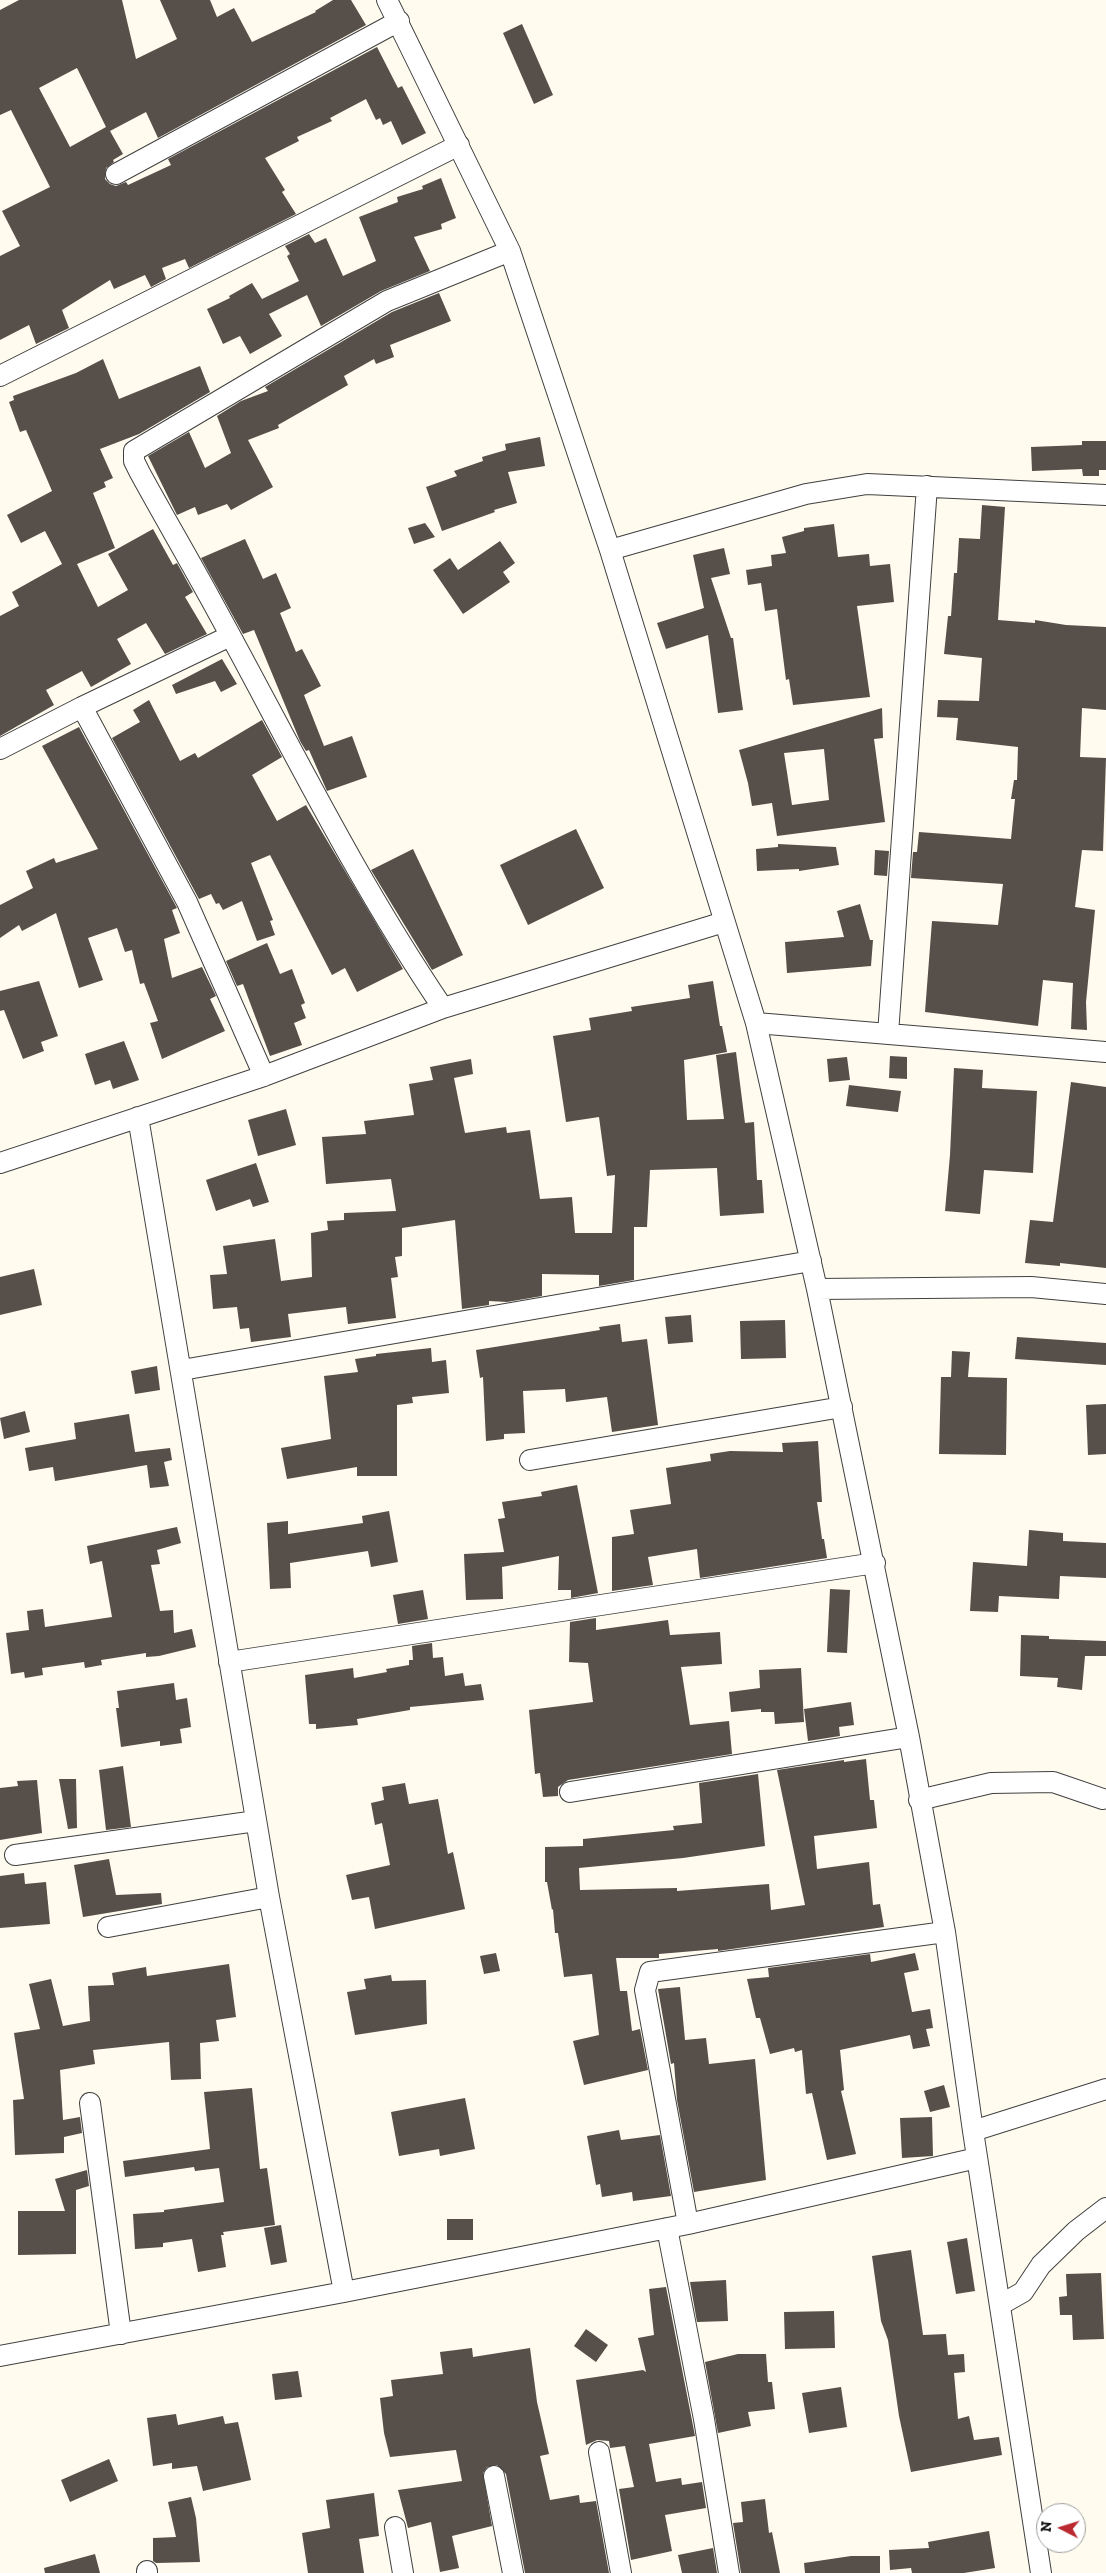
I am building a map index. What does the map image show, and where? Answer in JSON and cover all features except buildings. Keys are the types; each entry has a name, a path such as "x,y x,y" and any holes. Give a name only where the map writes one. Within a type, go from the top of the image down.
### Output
{"street":[{"path":"387,0 399,21 510,251 610,550 756,1023 811,1261 910,1737 919,1800 945,1932 977,2158 1041,2573"},
{"path":"116,174 399,21"},
{"path":"0,376 459,145"},
{"path":"443,1008 398,942 308,784 230,636 140,473 134,461 134,451 147,441 210,407 387,301 510,251"},
{"path":"610,550 806,494 867,484 1106,495"},
{"path":"888,1034 927,486"},
{"path":"0,749 82,707 230,636"},
{"path":"82,707 187,902 264,1076"},
{"path":"0,1163 264,1076 443,1008 724,922"},
{"path":"756,1023 1106,1052"},
{"path":"138,1117 182,1370 269,1898 344,2292"},
{"path":"182,1370 811,1261"},
{"path":"817,1289 1031,1287 1106,1294"},
{"path":"530,1460 842,1407"},
{"path":"229,1662 875,1563"},
{"path":"570,1792 910,1737"},
{"path":"919,1800 991,1783 1053,1782 1103,1799"},
{"path":"15,1855 256,1821"},
{"path":"108,1927 269,1898"},
{"path":"688,2224 646,1990 650,1972 945,1932"},
{"path":"973,2131 1106,2089"},
{"path":"90,2103 121,2334"},
{"path":"0,2356 344,2292 688,2224 977,2158"},
{"path":"1000,2305 1023,2292 1041,2265 1076,2232 1106,2208"},
{"path":"667,2228 704,2420 729,2573"},
{"path":"599,2452 621,2573"},
{"path":"494,2476 513,2573"},
{"path":"394,2527 403,2573"}]}
